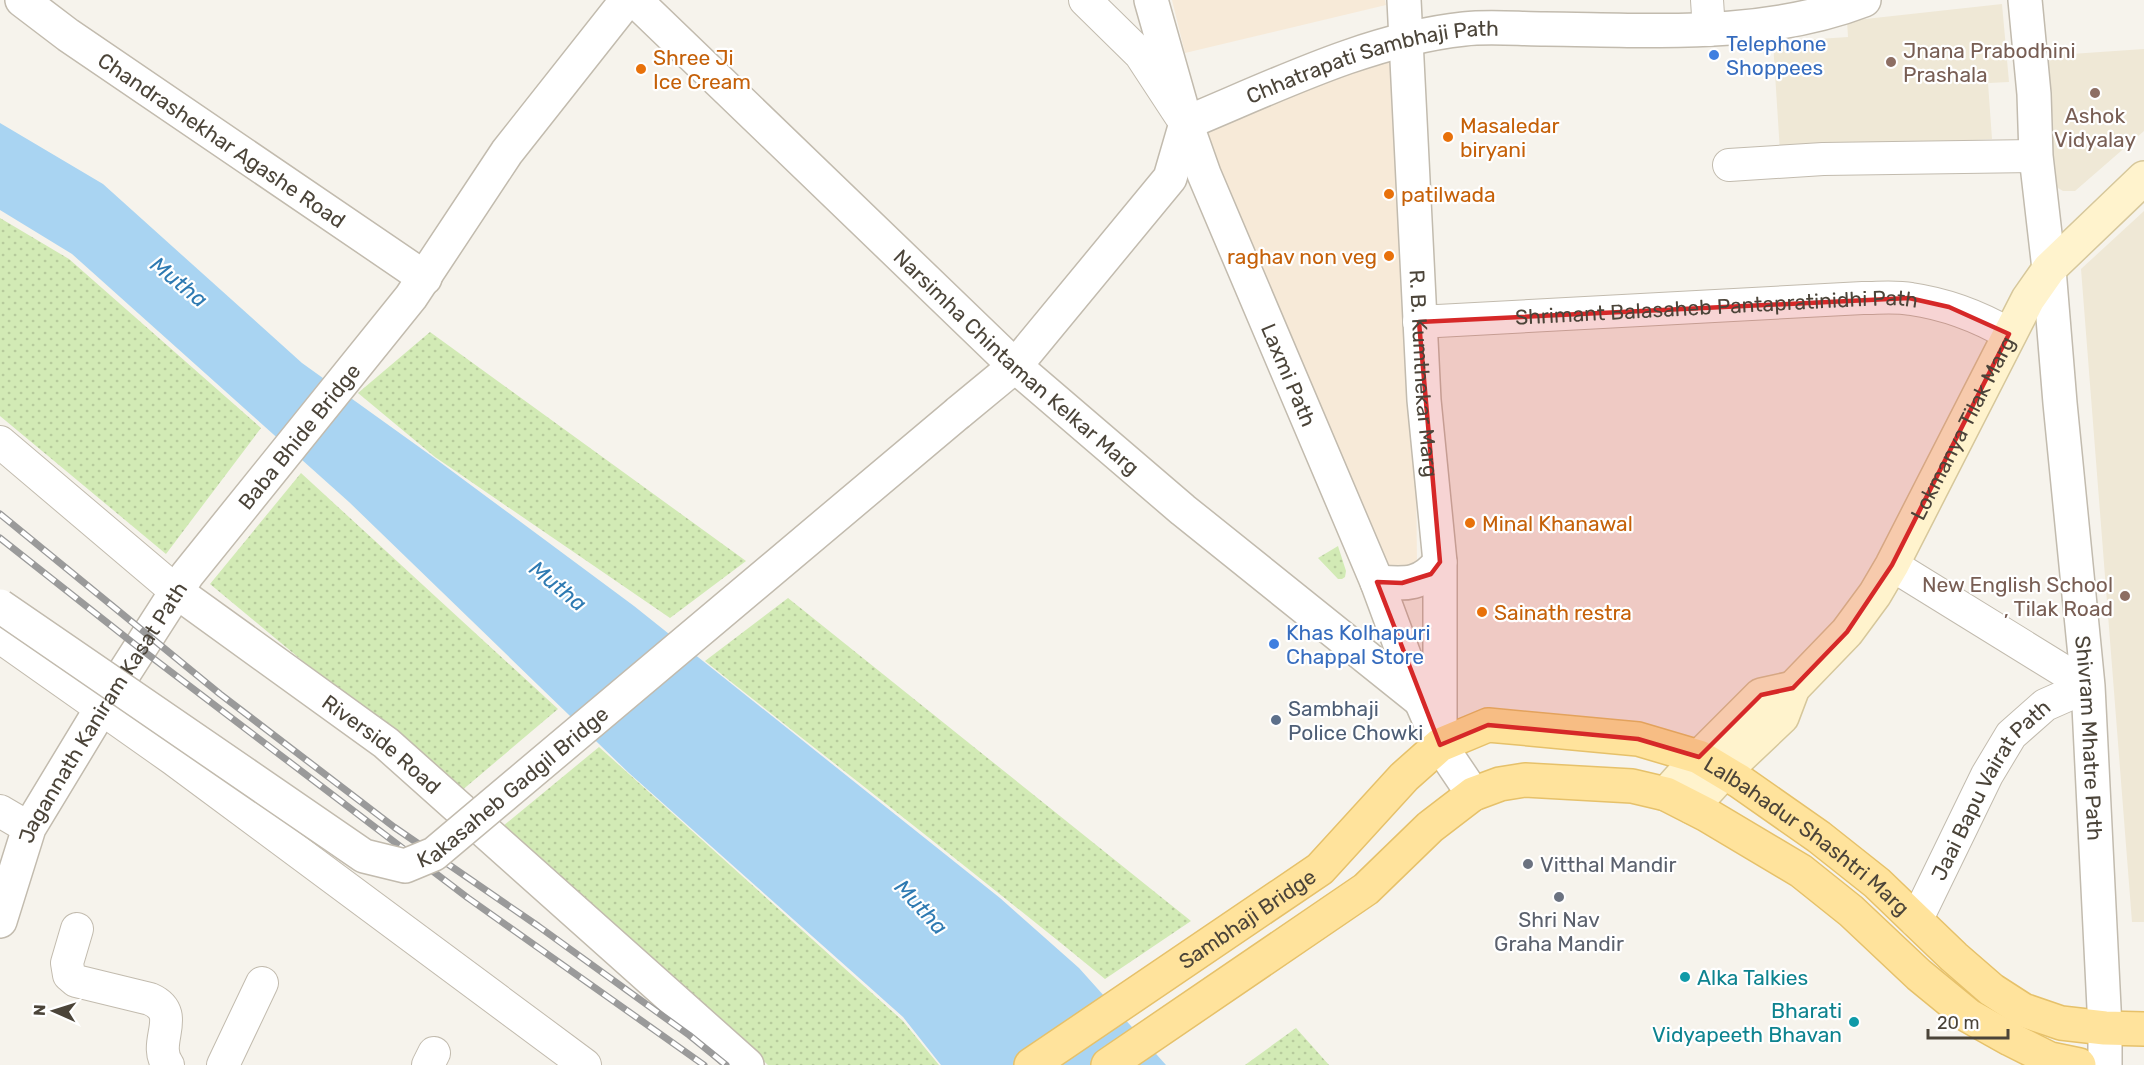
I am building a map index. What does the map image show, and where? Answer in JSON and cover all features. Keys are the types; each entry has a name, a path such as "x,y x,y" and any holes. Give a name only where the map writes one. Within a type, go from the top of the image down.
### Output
{"main road":[{"name":"Lokmanya Tilak Marg","path":"1679,801 1711,765 1761,695 1793,688 1847,633 1875,594 1892,565 2028,299 2049,269 2144,178"},
{"name":"Lalbahadur Shashtri Marg","path":"1440,745 1488,725 1638,739 1711,765 1819,837 1877,884 1992,990 2023,1010 2061,1023 2104,1028 2144,1029"},
{"name":"Sambhaji Bridge","path":"1031,1065 1320,869 1404,777 1440,745"},
{"name":"Lalbahadur Shashtri Marg","path":"1473,794 1500,784 1525,780 1632,786 1679,801 1738,832 1801,871 1851,911 1919,975 1969,1016 2050,1059 2079,1065"},
{"name":"Sambhaji Bridge","path":"1108,1065 1366,889 1430,827 1473,794"}],"street":[{"name":"Chandrashekhar Agashe Road","path":"22,0 418,288"},
{"name":"Baba Bhide Bridge","path":"182,583 418,288 507,152 627,0"},
{"name":"Narsimha Chintaman Kelkar Marg","path":"635,0 1015,366 1183,510 1421,702"},
{"path":"1015,366 1170,178 1186,123 1140,54 1085,0"},
{"name":"Laxmi Path","path":"1151,0 1186,123 1208,184 1377,582 1421,702 1440,745 1473,794"},
{"name":"R. B. Kumthekar Marg","path":"1404,0 1419,322 1424,400 1440,562 1440,745"},
{"name":"Chhatrapati Sambhaji Path","path":"1186,123 1338,60 1406,40 1464,28 1708,15 1793,20 1864,0"},
{"name":"Shivram Mhatre Path","path":"2025,0 2034,94 2036,156 2049,269 2088,686 2104,1065"},
{"path":"1729,165 1823,159 2036,156"},
{"name":"Shrimant Balasaheb Pantapratinidhi Path","path":"1419,322 1840,299 1909,298 1949,307 1981,318 2009,334"},
{"name":"Kakasaheb Gadgil Bridge","path":"0,606 364,856 405,866 434,854 1015,366"},
{"name":"Riverside Road","path":"0,442 387,743 747,1065"},
{"path":"1377,582 1402,583 1419,580 1431,574 1440,562"},
{"path":"1892,565 2088,686"},
{"name":"Jagannath Kaniram Kasat Path","path":"0,921 29,828 100,710 182,583"},
{"path":"0,637 100,710 173,759 585,1065"},
{"name":"Jaai Bapu Vairat Path","path":"1916,921 1987,775 2011,735 2045,705 2088,686"},
{"path":"0,811 29,828"},
{"path":"77,929 67,963 69,975 76,981 159,1004 165,1011 166,1023 162,1048 168,1065"},
{"path":"223,1065 262,983"}],"highlighted area":[{"path":"1909,298 1949,307 2009,334 1892,565 1847,632 1793,688 1761,695 1699,757 1638,739 1488,725 1440,745 1377,582 1402,583 1431,574 1440,562 1419,322"}],"shaded area":[{"path":"1172,0 1385,0 1386,5 1185,53"},
{"name":"Jnana Prabodhini Prashala","path":"2002,4 2009,82 1988,83 1992,139 1780,152 1773,42 1848,37 1847,21"},
{"path":"1397,49 1415,365 1417,566 1379,573 1196,130"},
{"name":"Ashok Vidyalay","path":"2144,49 2144,131 2075,191 2063,191 2053,185 2042,56"},
{"name":"New English School , Tilak Road","path":"2144,211 2144,922 2132,922 2081,269"}],"green space":[{"path":"0,218 69,259 261,428 166,554 0,416"},
{"path":"430,332 746,561 670,618 435,457 358,393"},
{"path":"301,473 558,709 460,792 210,584"},
{"path":"1338,546 1346,571 1342,579 1338,579 1318,558"},
{"path":"788,598 1191,921 1105,979 705,661"},
{"path":"599,747 903,1021 939,1065 768,1065 503,826"},
{"path":"1296,1028 1329,1065 1245,1065"}],"water":[{"name":"Mutha","path":"0,123 103,184 302,363 634,606 1000,898 1079,968 1166,1065 941,1065 903,1017 629,773 349,502 72,254 0,210"}],"railway":[{"path":"0,514 220,694 394,827 538,926 689,1035 726,1065"},
{"path":"0,538 133,643 468,898 704,1065"}],"place":[{"name":"Telephone Shoppees","path":"1714,55"},
{"name":"Jnana Prabodhini Prashala","path":"1891,62"},
{"name":"Shree Ji Ice Cream","path":"641,69"},
{"name":"Ashok Vidyalay","path":"2095,93"},
{"name":"Masaledar biryani","path":"1448,137"},
{"name":"patilwada","path":"1389,194"},
{"name":"raghav non veg","path":"1389,256"},
{"name":"Minal Khanawal","path":"1470,523"},
{"name":"New English School , Tilak Road","path":"2125,596"},
{"name":"Sainath restra","path":"1482,612"},
{"name":"Khas Kolhapuri Chappal Store","path":"1274,644"},
{"name":"Sambhaji Police Chowki","path":"1276,720"},
{"name":"Vitthal Mandir","path":"1528,864"},
{"name":"Shri Nav Graha Mandir","path":"1559,897"},
{"name":"Alka Talkies","path":"1685,977"},
{"name":"Bharati Vidyapeeth Bhavan","path":"1854,1022"}]}
